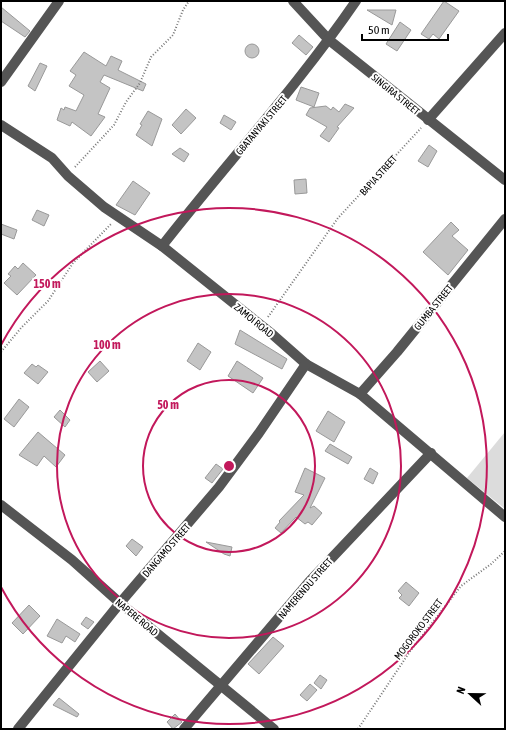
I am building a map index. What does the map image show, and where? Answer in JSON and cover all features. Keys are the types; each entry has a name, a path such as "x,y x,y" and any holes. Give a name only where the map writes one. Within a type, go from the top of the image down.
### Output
{"street":[{"path":"1,82 59,1"},
{"name":"SINGIRA STREET","path":"293,1 329,40 505,180"},
{"name":"GBATANYAKI STREET","path":"162,246 219,174 259,129 329,40 356,1"},
{"path":"428,120 505,33"},
{"name":"ZAMOI ROAD","path":"1,124 7,130 52,158 68,176 117,217 162,246 306,364 360,394 431,453 442,466 505,518"},
{"name":"GUMBA STREET","path":"360,394 397,352 505,219"},
{"name":"DANGAMO STREET","path":"18,729 120,603 219,487 259,433 306,364"},
{"name":"NAMERENDU STREET","path":"184,729 222,686 308,582 431,453"},
{"name":"NAPERE ROAD","path":"1,505 72,560 120,603 274,729"}],"path":[{"path":"68,176 114,125 126,102 140,83 151,57 173,35 189,1"},
{"name":"BAPIA STREET","path":"261,326 338,218 428,120"},
{"path":"1,352 21,328 48,301 74,263 117,217"},
{"name":"MOGOROKO STREET","path":"358,729 411,650 461,586 491,564 505,551"}],"shaded area":[{"path":"505,432 505,509 467,478"}],"building":[{"path":"444,1 459,11 439,39 433,34 429,39 421,34"},
{"path":"1,7 30,31 25,37 1,21"},
{"path":"367,10 396,10 392,25"},
{"path":"400,22 411,30 397,51 386,44"},
{"path":"299,35 313,47 306,55 292,43"},
{"path":"249,44 255,44 259,48 259,54 255,58 249,58 245,54 245,48"},
{"path":"84,52 106,66 111,56 122,61 118,70 146,84 143,91 104,75 100,82 110,88 98,114 105,117 91,136 72,122 70,126 57,120 61,108 64,110 65,107 76,111 84,95 69,86 76,75 70,71"},
{"path":"40,63 47,66 35,91 28,86"},
{"path":"301,87 319,93 314,107 296,100"},
{"path":"345,104 354,108 337,127 339,128 329,142 320,136 327,127 306,115 310,108 326,106 331,110 333,107 339,112"},
{"path":"186,109 196,118 181,134 172,125"},
{"path":"148,111 162,119 152,146 136,135 142,125 140,124"},
{"path":"224,115 236,122 231,130 220,123"},
{"path":"429,145 437,151 428,167 418,161"},
{"path":"180,148 189,154 184,162 172,154"},
{"path":"306,179 307,193 295,194 294,180"},
{"path":"133,181 150,193 135,215 116,205"},
{"path":"37,210 49,215 44,226 32,220"},
{"path":"451,222 459,230 452,236 468,250 448,275 423,252"},
{"path":"1,224 17,230 14,239 1,234"},
{"path":"23,263 36,275 17,295 4,283 11,276 8,274 15,266 18,269"},
{"path":"240,330 287,359 282,369 235,344"},
{"path":"198,343 211,352 200,370 187,361"},
{"path":"100,361 109,371 97,382 88,372"},
{"path":"237,361 263,378 253,393 228,376"},
{"path":"32,364 36,367 38,365 48,372 38,384 24,373"},
{"path":"19,399 29,407 14,427 4,419"},
{"path":"60,410 70,420 65,427 54,417"},
{"path":"328,411 345,422 334,442 316,431"},
{"path":"38,432 65,455 56,467 44,456 37,466 19,455"},
{"path":"330,444 352,457 348,464 325,451"},
{"path":"216,464 223,469 212,483 205,478"},
{"path":"305,468 325,478 310,508 314,506 322,513 312,525 308,522 305,524 296,517 281,533 275,528 280,522 279,521 304,495 295,492"},
{"path":"370,468 378,473 373,484 364,479"},
{"path":"132,539 143,547 136,556 126,546"},
{"path":"206,542 232,547 230,556 224,554"},
{"path":"406,582 419,593 409,606 399,598 402,595 398,591"},
{"path":"29,605 40,616 23,634 12,623"},
{"path":"86,617 94,622 88,629 81,624"},
{"path":"57,619 80,634 75,642 66,636 62,643 47,636"},
{"path":"273,637 284,646 259,674 248,664"},
{"path":"320,675 327,680 321,689 314,683"},
{"path":"310,684 317,690 307,701 300,695"},
{"path":"59,698 79,714 77,717 53,705"},
{"path":"175,714 182,722 173,729 167,722"}]}
